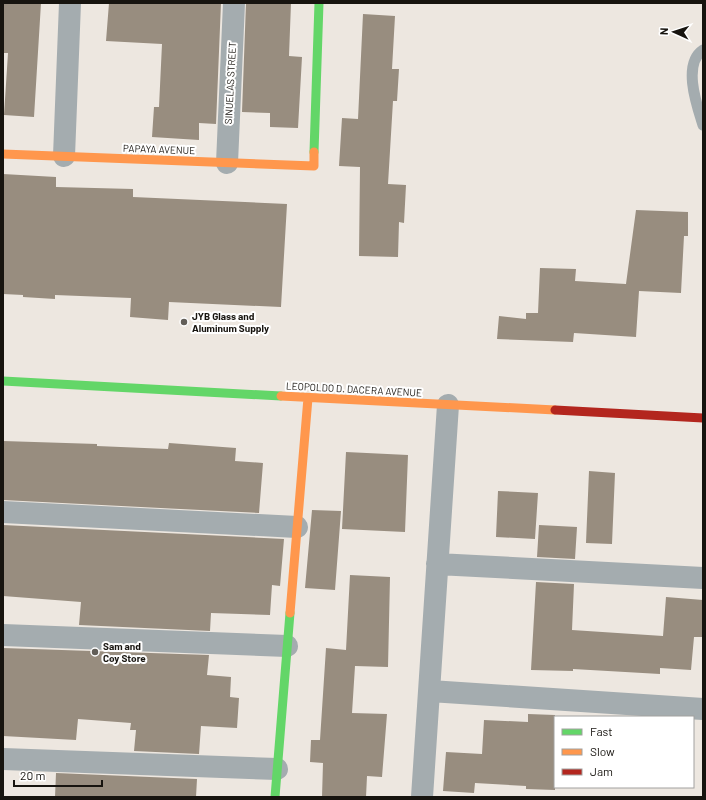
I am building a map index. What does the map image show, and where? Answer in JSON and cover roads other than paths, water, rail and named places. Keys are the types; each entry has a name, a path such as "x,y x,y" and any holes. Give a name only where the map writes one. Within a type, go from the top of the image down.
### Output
{"street":[{"path":"64,156 70,3"},
{"name":"SINUELAS STREET","path":"227,163 234,3"},
{"name":"PAPAYA AVENUE","path":"3,154 314,166 319,3"},
{"name":"LEOPOLDO D. DACERA AVENUE","path":"3,381 703,418"},
{"path":"275,797 308,398"},
{"path":"422,797 448,405"},
{"path":"3,512 297,528"},
{"path":"437,564 703,578"},
{"path":"3,635 287,646"},
{"path":"430,691 703,709"},
{"path":"3,759 277,768"}],"lane":[{"path":"703,50 700,52 691,70 694,98 703,125"}],"place":[{"name":"JYB Glass and Aluminum Supply","path":"184,322"},
{"name":"Sam and Coy Store","path":"95,652"}]}
